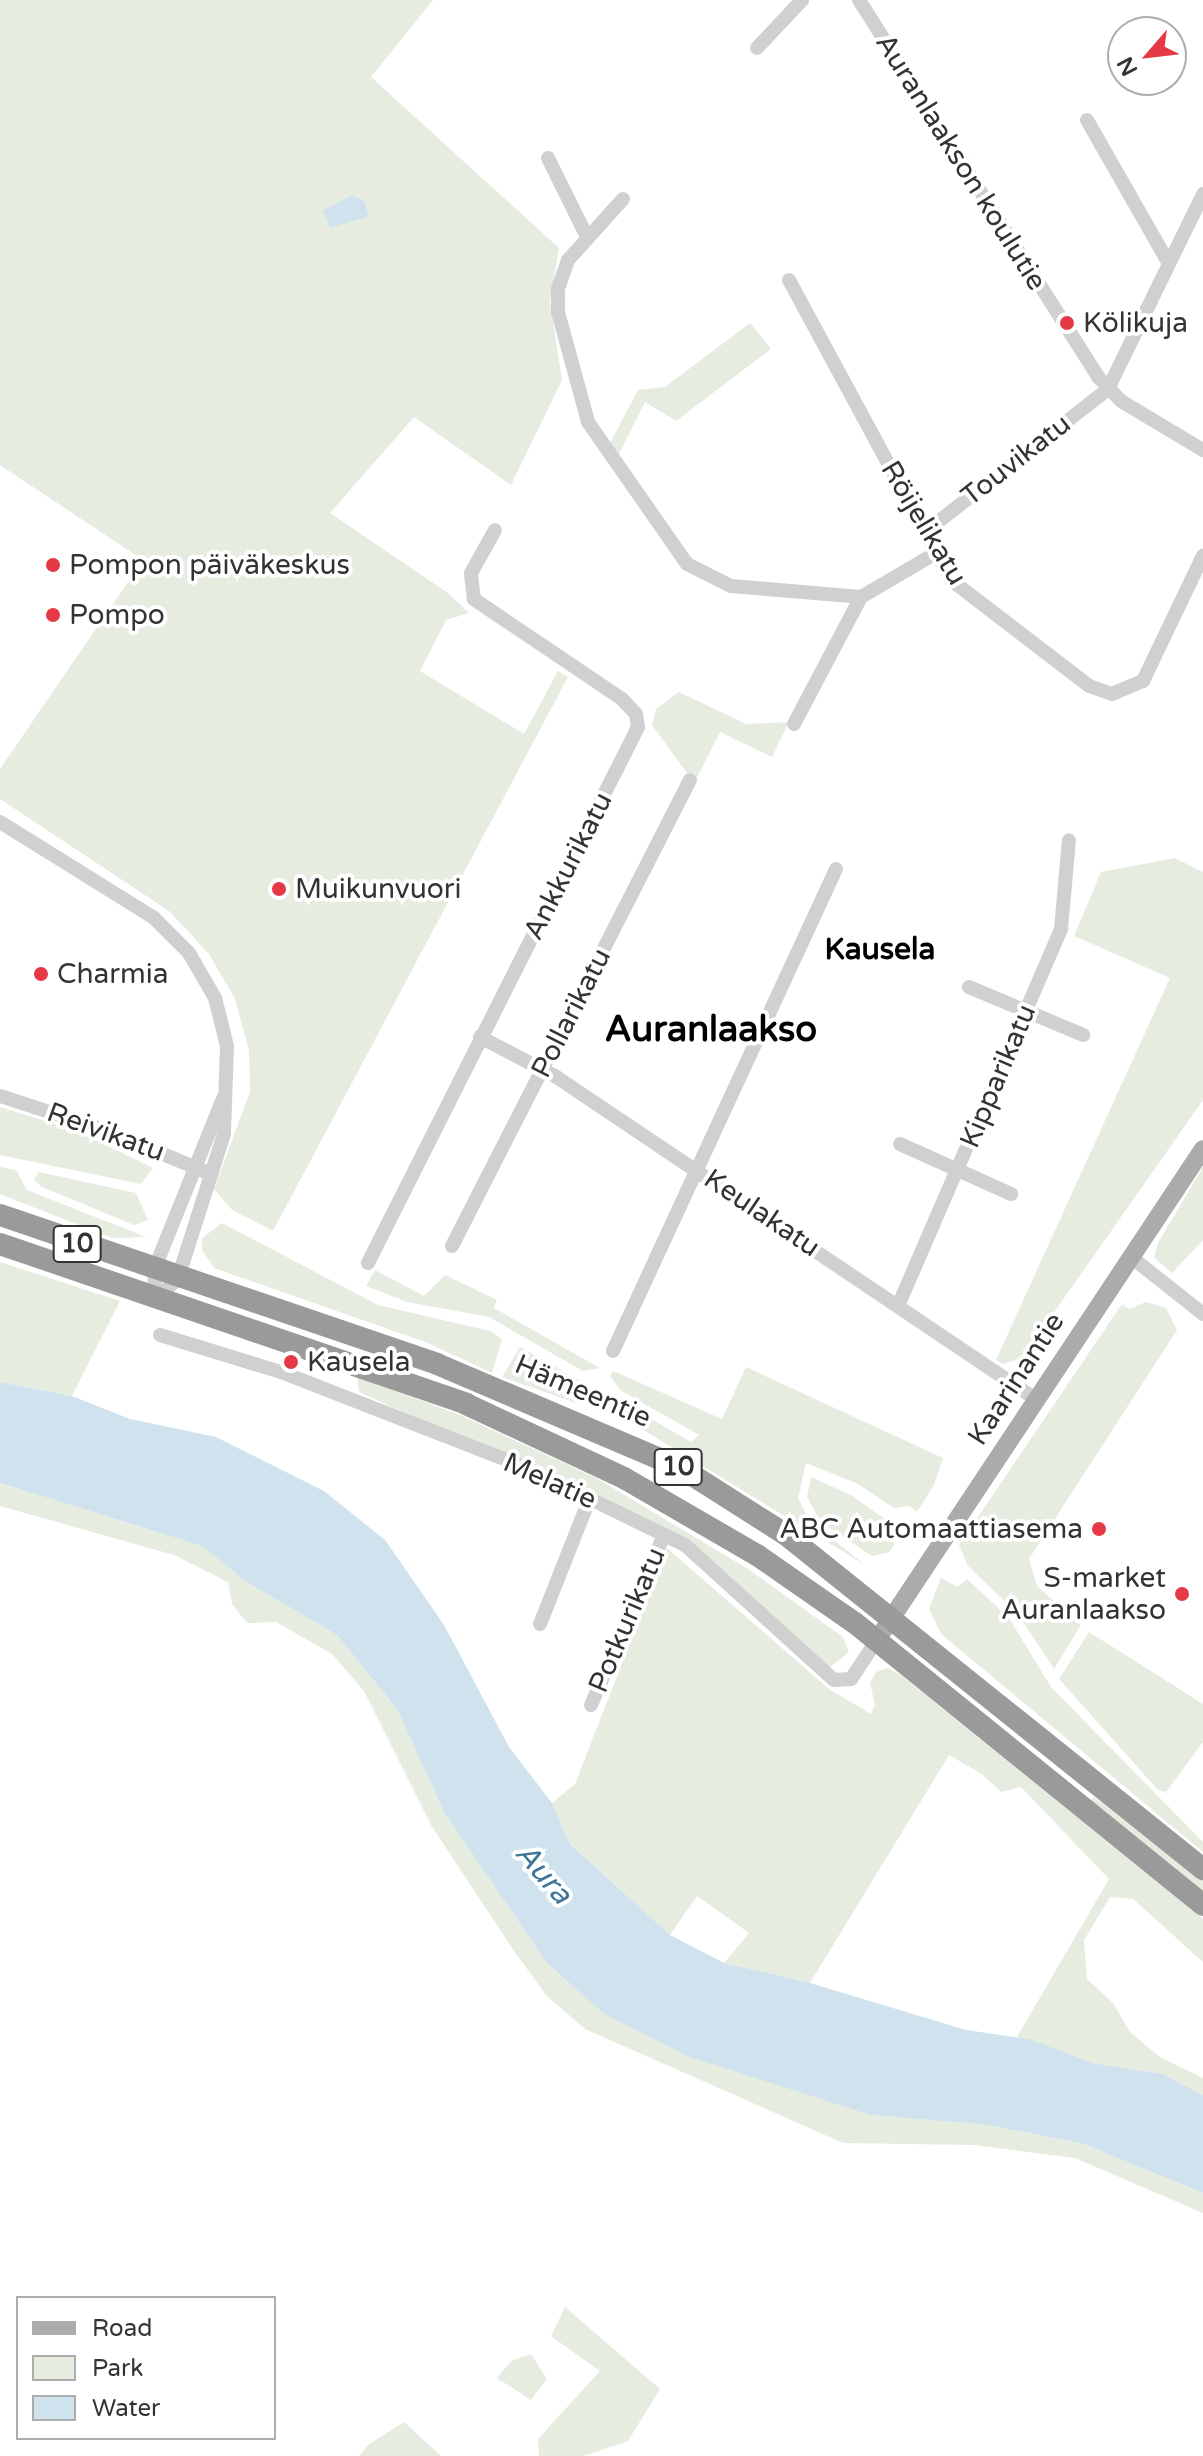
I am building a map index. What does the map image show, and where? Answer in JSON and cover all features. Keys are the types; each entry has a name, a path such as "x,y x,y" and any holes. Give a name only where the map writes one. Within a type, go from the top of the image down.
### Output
{"highway":[{"name":"Hämeentie","path":"0,1215 437,1364 646,1450 785,1534 893,1617 1203,1869"},
{"name":"Hämeentie","path":"0,1244 156,1300 454,1399 580,1455 757,1555 877,1640 1203,1905"}],"main road":[{"name":"Kaarinantie","path":"877,1640 1203,1149"}],"street":[{"path":"757,48 802,0"},
{"name":"Auranlaakson koulutie","path":"859,0 1108,389 1203,450"},
{"path":"1087,120 1167,260"},
{"path":"548,158 587,237"},
{"path":"1108,389 1167,260 1203,194"},
{"path":"623,199 587,237 563,269 557,300 577,394 594,434 672,546 687,564 718,583 861,597"},
{"name":"Röijelikatu","path":"789,280 957,587 1082,681 1104,693 1129,691 1147,675 1203,556"},
{"name":"Touvikatu","path":"925,532 1108,389"},
{"name":"Ankkurikatu","path":"368,1263 634,738 638,720 622,699 474,599 470,578 495,530"},
{"path":"794,724 861,597 936,553"},
{"name":"Pollarikatu","path":"452,1246 690,780"},
{"path":"0,822 134,902 189,953 215,998 223,1024 227,1117 178,1278 156,1300"},
{"name":"Kipparikatu","path":"898,1306 1065,919 1069,840"},
{"path":"613,1351 699,1172 836,869"},
{"path":"969,987 1083,1035"},
{"name":"Keulakatu","path":"480,1037 543,1069 1037,1400"},
{"path":"156,1300 154,1270 225,1091"},
{"name":"Reivikatu","path":"0,1096 211,1174"},
{"path":"900,1144 1011,1194"},
{"path":"1130,1256 1203,1314"},
{"name":"Melatie","path":"160,1335 281,1372 590,1498 685,1545 834,1680 851,1679 877,1640"},
{"path":"540,1624 590,1498"},
{"name":"Potkurikatu","path":"591,1705 664,1535"}],"green space":[{"path":"0,0 433,0 371,77 559,248 550,302 562,380 511,485 414,417 330,513 448,593 469,613 446,620 420,671 524,734 558,671 568,677 273,1231 232,1210 214,1189 250,1092 249,1051 235,999 209,954 169,911 0,799 0,769 143,560 0,465"},
{"path":"750,323 771,349 676,421 645,402 619,454 610,443 638,390 665,387"},
{"path":"679,692 746,724 789,722 772,757 720,732 694,783 652,725 656,709"},
{"path":"1175,858 1203,872 1203,1100 1034,1341 1019,1359 1003,1364 996,1360 1170,978 1074,936 1101,872"},
{"path":"0,1107 77,1131 153,1168 141,1184 0,1155"},
{"path":"0,1167 16,1170 27,1190 146,1237 112,1238 0,1194"},
{"path":"1203,1167 1203,1240 1172,1273 1154,1258 1158,1243"},
{"path":"39,1172 136,1193 148,1220 134,1225 42,1187 34,1180"},
{"path":"222,1223 378,1305 490,1331 502,1339 492,1373 428,1343 214,1268 202,1250 202,1238"},
{"path":"0,1262 120,1301 72,1396 0,1382"},
{"path":"375,1270 424,1296 445,1275 497,1300 494,1308 600,1368 583,1371 489,1317 407,1302 366,1286"},
{"path":"1146,1302 1166,1308 1177,1330 1029,1559 1037,1586 1081,1625 1054,1669 1018,1614 968,1566 959,1545 1122,1304 1129,1309"},
{"path":"520,1347 591,1387 579,1404 502,1377"},
{"path":"746,1367 943,1458 934,1485 917,1512 909,1506 894,1508 858,1484 806,1463 798,1498 809,1520 865,1565 619,1415 629,1406 691,1442 699,1435 620,1390 610,1376 613,1371 722,1419"},
{"path":"357,1377 460,1415 598,1479 748,1569 843,1637 849,1652 830,1667 673,1533 532,1462 462,1439 359,1392"},
{"path":"811,1477 851,1495 890,1523 882,1537 895,1543 890,1552 872,1556 821,1522 807,1497"},
{"path":"0,1483 202,1546 245,1581 337,1635 397,1709 445,1814 547,1963 603,2013 871,2115 988,2125 1084,2144 1203,2193 1203,2213 1075,2158 974,2145 843,2143 585,2029 546,1995 514,1951 431,1825 364,1691 332,1654 276,1622 247,1623 232,1604 228,1582 174,1555 0,1506"},
{"path":"667,1548 829,1689 871,1714 875,1705 870,1683 876,1672 888,1668 902,1676 1203,1919 1203,1962 1133,1899 1110,1897 1084,1940 1087,1979 1113,2003 1130,2032 1160,2057 1203,2078 1203,2095 1163,2074 1092,2063 1017,2037 1109,1879 1021,1787 1001,1792 982,1774 949,1755 810,1983 724,1963 749,1933 697,1896 670,1935 570,1844 552,1803 575,1784"},
{"path":"941,1578 958,1587 967,1579 1009,1618 1051,1687 1203,1842 1203,1852 941,1634 929,1609"},
{"path":"1089,1632 1203,1704 1203,1742 1166,1792 1158,1790 1059,1679"},
{"path":"1094,1797 1203,1880 1203,1893 1090,1801"},
{"path":"565,2307 660,2389 628,2441 583,2456 539,2456 538,2439 600,2371 551,2336"},
{"path":"531,2354 547,2379 531,2400 497,2378 511,2361"},
{"path":"404,2422 441,2456 359,2456 368,2445"}],"water":[{"path":"352,195 364,201 369,216 330,228 323,211"},
{"name":"Aura","path":"0,1382 72,1396 130,1419 216,1437 324,1491 385,1540 444,1625 509,1747 552,1803 570,1844 670,1935 724,1963 810,1983 966,2030 1029,2039 1092,2063 1163,2074 1203,2095 1203,2193 1084,2144 988,2125 871,2115 687,2056 603,2013 547,1963 445,1814 397,1709 337,1635 245,1581 202,1546 0,1483"}],"place":[{"name":"Kölikuja","path":"1067,323"},
{"name":"Pompon päiväkeskus","path":"53,565"},
{"name":"Pompo","path":"53,615"},
{"name":"Muikunvuori","path":"279,889"},
{"name":"Charmia","path":"41,974"},
{"name":"Kausela","path":"291,1362"},
{"name":"ABC Automaattiasema","path":"1099,1529"},
{"name":"S-market Auranlaakso","path":"1182,1594"}],"district":[{"name":"Kausela","path":"880,950"},
{"name":"Auranlaakso","path":"711,1030"}]}
